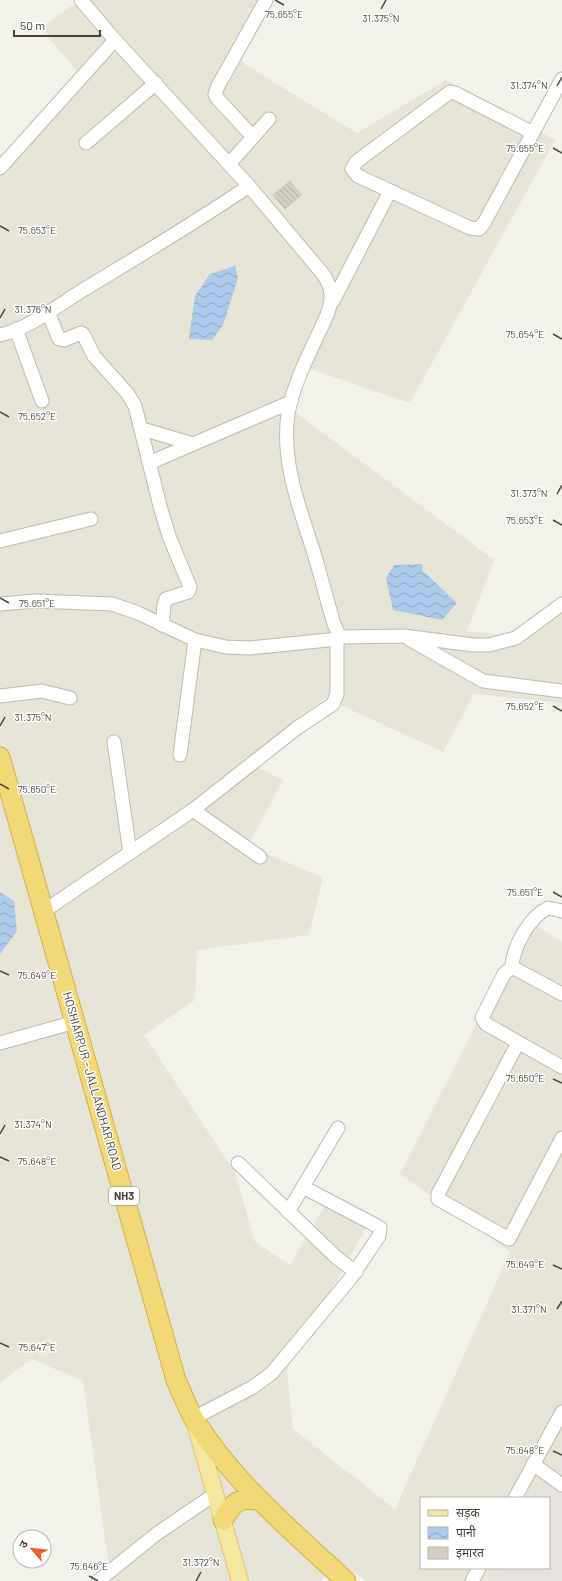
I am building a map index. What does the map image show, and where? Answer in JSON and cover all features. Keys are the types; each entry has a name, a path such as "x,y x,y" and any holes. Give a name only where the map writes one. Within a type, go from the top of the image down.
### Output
{"highway":[{"name":"HOSHIARPUR - JALLANDHAR ROAD","path":"0,757 3,777 44,911 176,1380 194,1418 219,1455 259,1500 346,1581"},
{"path":"223,1520 238,1500 259,1500"}],"main road":[{"path":"194,1418 240,1581"}],"street":[{"path":"81,0 115,40 249,186 323,274 332,290 332,303"},
{"path":"253,137 215,94 266,0"},
{"path":"0,168 115,40"},
{"path":"533,132 455,93 446,93 353,165 354,172 358,176 470,228 480,229 562,79"},
{"path":"86,143 156,83"},
{"path":"229,164 269,119"},
{"path":"0,335 16,329 48,312 121,268 249,186"},
{"path":"44,911 193,810 297,728 333,704 337,694 339,638 293,484 287,430 295,387 332,303 390,191"},
{"path":"48,312 59,339 64,340 81,333 85,336 99,363 131,398 142,429 156,493 169,536 190,587 188,592 166,599 162,625"},
{"path":"16,329 42,401"},
{"path":"149,463 291,402"},
{"path":"142,429 193,444"},
{"path":"0,541 91,519"},
{"path":"0,604 35,601 112,604 134,610 195,640 226,648 339,638 404,636 473,645 504,642 526,632 562,604"},
{"path":"404,636 483,681 562,691"},
{"path":"180,755 195,640"},
{"path":"0,696 42,691 70,698"},
{"path":"114,742 130,853"},
{"path":"193,810 260,858"},
{"path":"562,911 548,908 534,920 514,954 512,967 502,978 482,1018 484,1022 518,1043 562,1066"},
{"path":"512,967 562,994"},
{"path":"0,1043 75,1022"},
{"path":"518,1043 438,1194 438,1199 509,1239 562,1138"},
{"path":"288,1212 338,1128"},
{"path":"238,1163 288,1212 338,1258 356,1272"},
{"path":"194,1418 264,1380 356,1272 379,1236 380,1228 303,1186"},
{"path":"516,1497 562,1412"},
{"path":"533,1464 562,1485"},
{"path":"98,1581 149,1539 215,1494"},
{"path":"472,1581 478,1569"}],"shaded area":[{"path":"79,0 268,0 241,62 357,133 446,80 555,140 410,403 298,365 283,403 494,560 467,631 504,635 562,597 562,703 474,694 443,752 325,698 246,762 283,780 248,846 323,877 309,935 197,950 195,1000 144,1035 235,1172 255,1242 290,1265 328,1200 370,1221 287,1370 293,1429 395,1509 510,1252 400,1174 529,921 562,942 562,1444 536,1497 420,1497 420,1569 500,1569 494,1581 366,1581 342,1564 321,1581 104,1581 110,1575 83,1381 31,1359 0,1383 0,153 3,155 78,72 41,29"},
{"path":"562,1444 562,1581 494,1581 500,1569 550,1569 550,1497 536,1497"}],"water":[{"path":"235,266 238,278 223,325 212,340 189,339 195,296 210,274"},
{"path":"422,564 423,571 457,603 442,620 393,610 386,578 394,565"},
{"path":"0,892 14,901 17,931 0,954"}],"building":[{"path":"290,181 301,195 285,209 273,195"}]}
